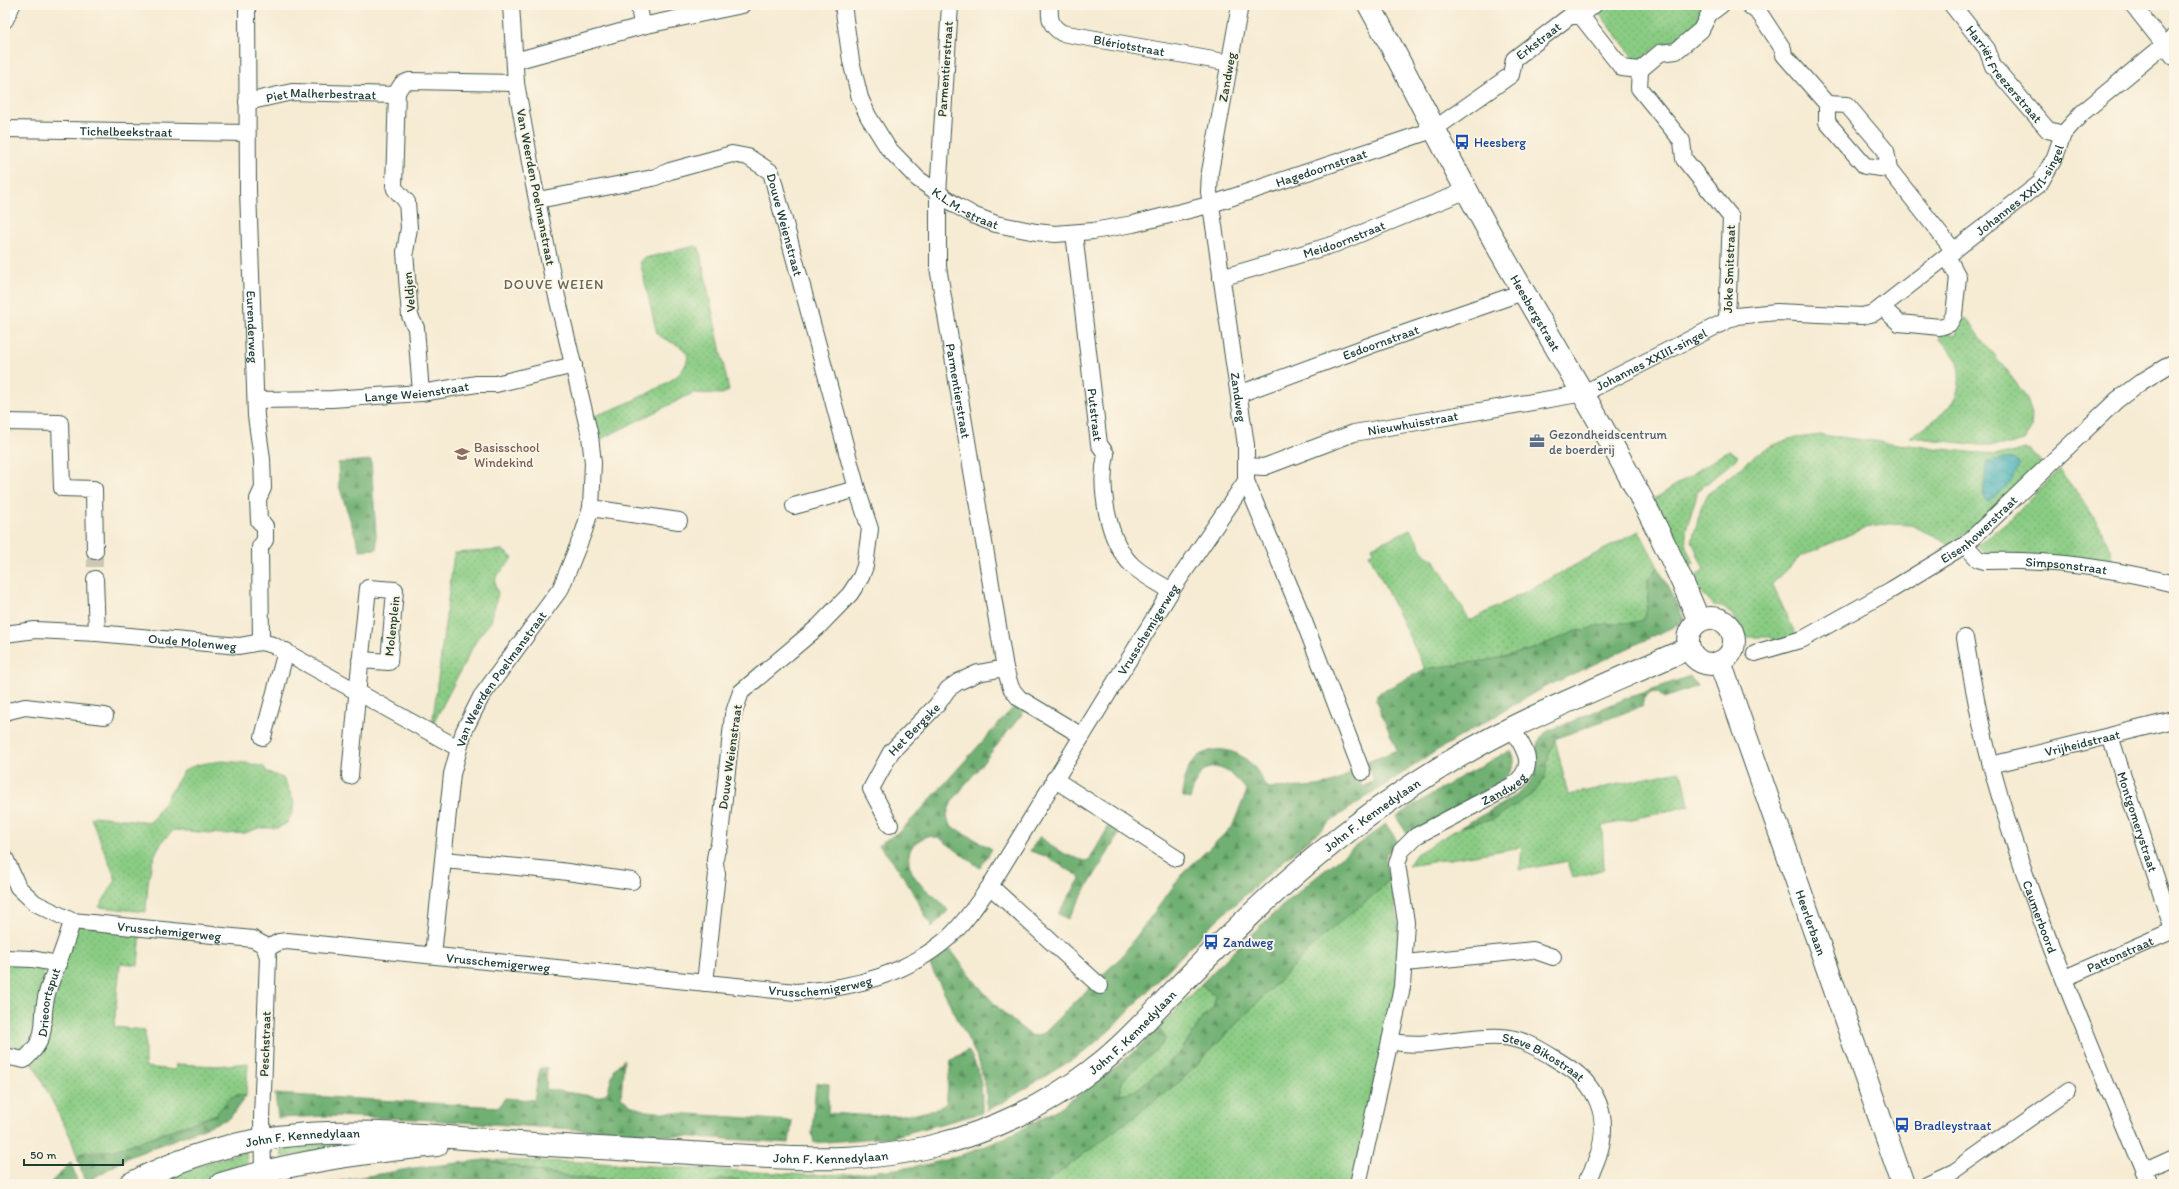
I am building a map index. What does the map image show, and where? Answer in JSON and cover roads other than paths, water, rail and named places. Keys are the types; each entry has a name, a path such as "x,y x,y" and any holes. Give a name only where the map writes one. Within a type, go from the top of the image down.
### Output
{"street":[{"path":"5,20 12,5"},
{"name":"Eurenderweg","path":"247,5 247,133 256,400 263,488 258,499 259,521 265,526 265,540 260,547 261,642"},
{"name":"Van Weerden Poelmanstraat","path":"433,955 452,774 458,748 481,697 560,588 584,531 591,508 593,463 590,436 554,284 516,83 511,5"},
{"path":"640,5 642,26"},
{"path":"515,61 642,26 742,5"},
{"name":"K.L.M.-straat","path":"843,5 854,79 868,116 888,148 902,164 938,194 975,216 996,224 1036,232 1074,233 1132,224 1209,204"},
{"name":"Parmentierstraat","path":"950,5 938,194 938,267 1005,668 1011,688 1019,698 1082,736"},
{"name":"Blériotstraat","path":"1050,5 1050,22 1054,28 1062,33 1230,63"},
{"name":"Zandweg","path":"1240,5 1210,172 1209,204 1239,394 1246,445 1247,474 1362,772"},
{"name":"Heesbergstraat","path":"1369,5 1401,64 1465,191 1523,292 1584,393 1681,577 1699,621"},
{"name":"Erkstraat","path":"1433,130 1511,75 1514,59 1570,16 1580,16 1594,5"},
{"path":"1580,16 1622,68 1640,70 1660,53 1676,50 1701,30 1709,14 1721,5"},
{"path":"1749,5 1760,14 1783,49 1784,55 1827,104 1827,122 1865,166 1890,169"},
{"name":"Harriët Freezerstraat","path":"1952,5 1987,48 1993,66 2048,130 2063,134"},
{"path":"2133,5 2171,46"},
{"name":"Johannes XXIII-singel","path":"1584,393 1667,352 1727,320 1746,314 1765,312 1862,316 1874,313 2040,183 2055,157 2063,134 2082,113 2171,46"},
{"name":"Joke Smitstraat","path":"1640,70 1639,88 1682,141 1684,159 1731,218 1727,320"},
{"path":"396,96 400,86 408,82 516,83"},
{"name":"Piet Malherbestraat","path":"247,102 292,92 396,96"},
{"name":"Veldjen","path":"396,96 394,185 407,202 409,228 405,252 410,316 416,328 421,393"},
{"path":"1827,104 1847,105 1886,151 1890,169 1950,254 1958,277 1954,316 1949,324 1940,327 1904,325 1895,321 1882,307"},
{"name":"Tichelbeekstraat","path":"5,129 247,133"},
{"name":"Hagedoornstraat","path":"1209,204 1433,130"},
{"name":"Douve Weienstraat","path":"538,200 653,178 670,170 732,154 748,157 771,172 857,489 870,529 865,566 861,577 850,594 818,627 741,692 737,702 733,715 719,845 715,854 714,864 717,874 705,983"},
{"name":"Meidoornstraat","path":"1221,278 1336,244 1465,191"},
{"name":"Putstraat","path":"1074,233 1099,444 1106,454 1103,469 1107,512 1114,539 1133,566 1172,591"},
{"name":"Esdoornstraat","path":"1239,394 1374,344 1523,292"},
{"name":"Eisenhowerstraat","path":"1755,653 1803,639 1922,572 1964,544 2105,411 2141,382 2174,362"},
{"name":"Lange Weienstraat","path":"256,400 332,399 421,393 477,384 496,384 574,365"},
{"name":"Nieuwhuisstraat","path":"1247,474 1354,432 1584,393"},
{"path":"5,422 60,423 62,488 94,489 94,552"},
{"name":"Vrusschemigerweg","path":"5,858 18,887 35,903 72,921 253,939 259,941 266,949 278,942 287,941 796,992 829,990 877,979 923,958 948,938 970,914 990,886 1054,779 1247,474"},
{"path":"794,506 857,489"},
{"path":"591,508 679,521"},
{"name":"Simpsonstraat","path":"1964,544 1978,560 2048,562 2089,566 2174,584"},
{"path":"95,579 97,633"},
{"path":"1717,618 1729,626 1733,632 1734,639 1731,653 1720,662 1702,662 1694,656 1689,648 1689,633 1699,621 1717,618"},
{"name":"Oude Molenweg","path":"5,634 35,630 97,633 239,646 261,642"},
{"name":"Caumerboord","path":"1965,638 1991,765 2019,855 2065,978 2146,1178"},
{"path":"261,642 286,651 458,748"},
{"name":"John F. Kennedylaan","path":"130,1184 161,1169 202,1153 263,1139 298,1134 349,1132 413,1133 484,1140 810,1159 849,1159 888,1155 937,1145 1001,1123 1068,1086 1111,1055 1232,931 1312,859 1376,811 1437,770 1512,728 1689,648"},
{"path":"263,737 286,651"},
{"path":"350,776 360,660"},
{"name":"Heerlerbaan","path":"1720,662 1903,1184"},
{"name":"Het Bergske","path":"890,825 871,789 891,752 937,705 948,689 958,682 978,673 1005,668"},
{"path":"5,712 25,707 105,716"},
{"name":"Vrijheidstraat","path":"1991,765 2044,754 2174,720"},
{"name":"Zandweg","path":"1358,1184 1390,1041 1405,963 1406,922 1397,864 1401,851 1416,836 1512,785 1522,776 1527,768 1528,757 1512,728"},
{"name":"Montgomerystraat","path":"2110,736 2174,930"},
{"path":"1054,779 1176,858"},
{"path":"444,860 560,871 632,881"},
{"path":"990,886 1100,986"},
{"name":"Drieoortsput","path":"5,1056 24,1060 35,1050 42,1038 48,992 59,964 72,921"},
{"name":"Pattonstraat","path":"2065,978 2174,930"},
{"name":"Peschstraat","path":"263,1172 266,949"},
{"path":"1405,963 1534,950 1553,957"},
{"path":"5,958 32,959 59,964"},
{"name":"Steve Bikostraat","path":"1390,1041 1418,1045 1490,1036 1516,1039 1530,1044 1575,1072 1591,1090 1598,1104 1603,1121 1602,1145 1592,1182"},
{"path":"1927,1184 1953,1172 2068,1092"},
{"name":"John F. Kennedylaan","path":"221,1184 263,1172 361,1153 484,1140"},
{"path":"2146,1178 2174,1158"}],"water":[{"path":"2014,459 2019,463 2016,474 1997,495 1986,501 1983,497 1986,466 1988,461"}],"tunnel":[{"path":"95,551 95,579"}],"place":[{"name":"Heesberg","path":"1462,142"},
{"name":"Gezondheidscentrum de boerderij","path":"1537,441"},
{"name":"Basisschool Windekind","path":"462,454"},
{"name":"Zandweg","path":"1211,942"},
{"name":"Bradleystraat","path":"1902,1125"}],"district":[{"name":"DOUVE WEIEN","path":"554,284"}]}
